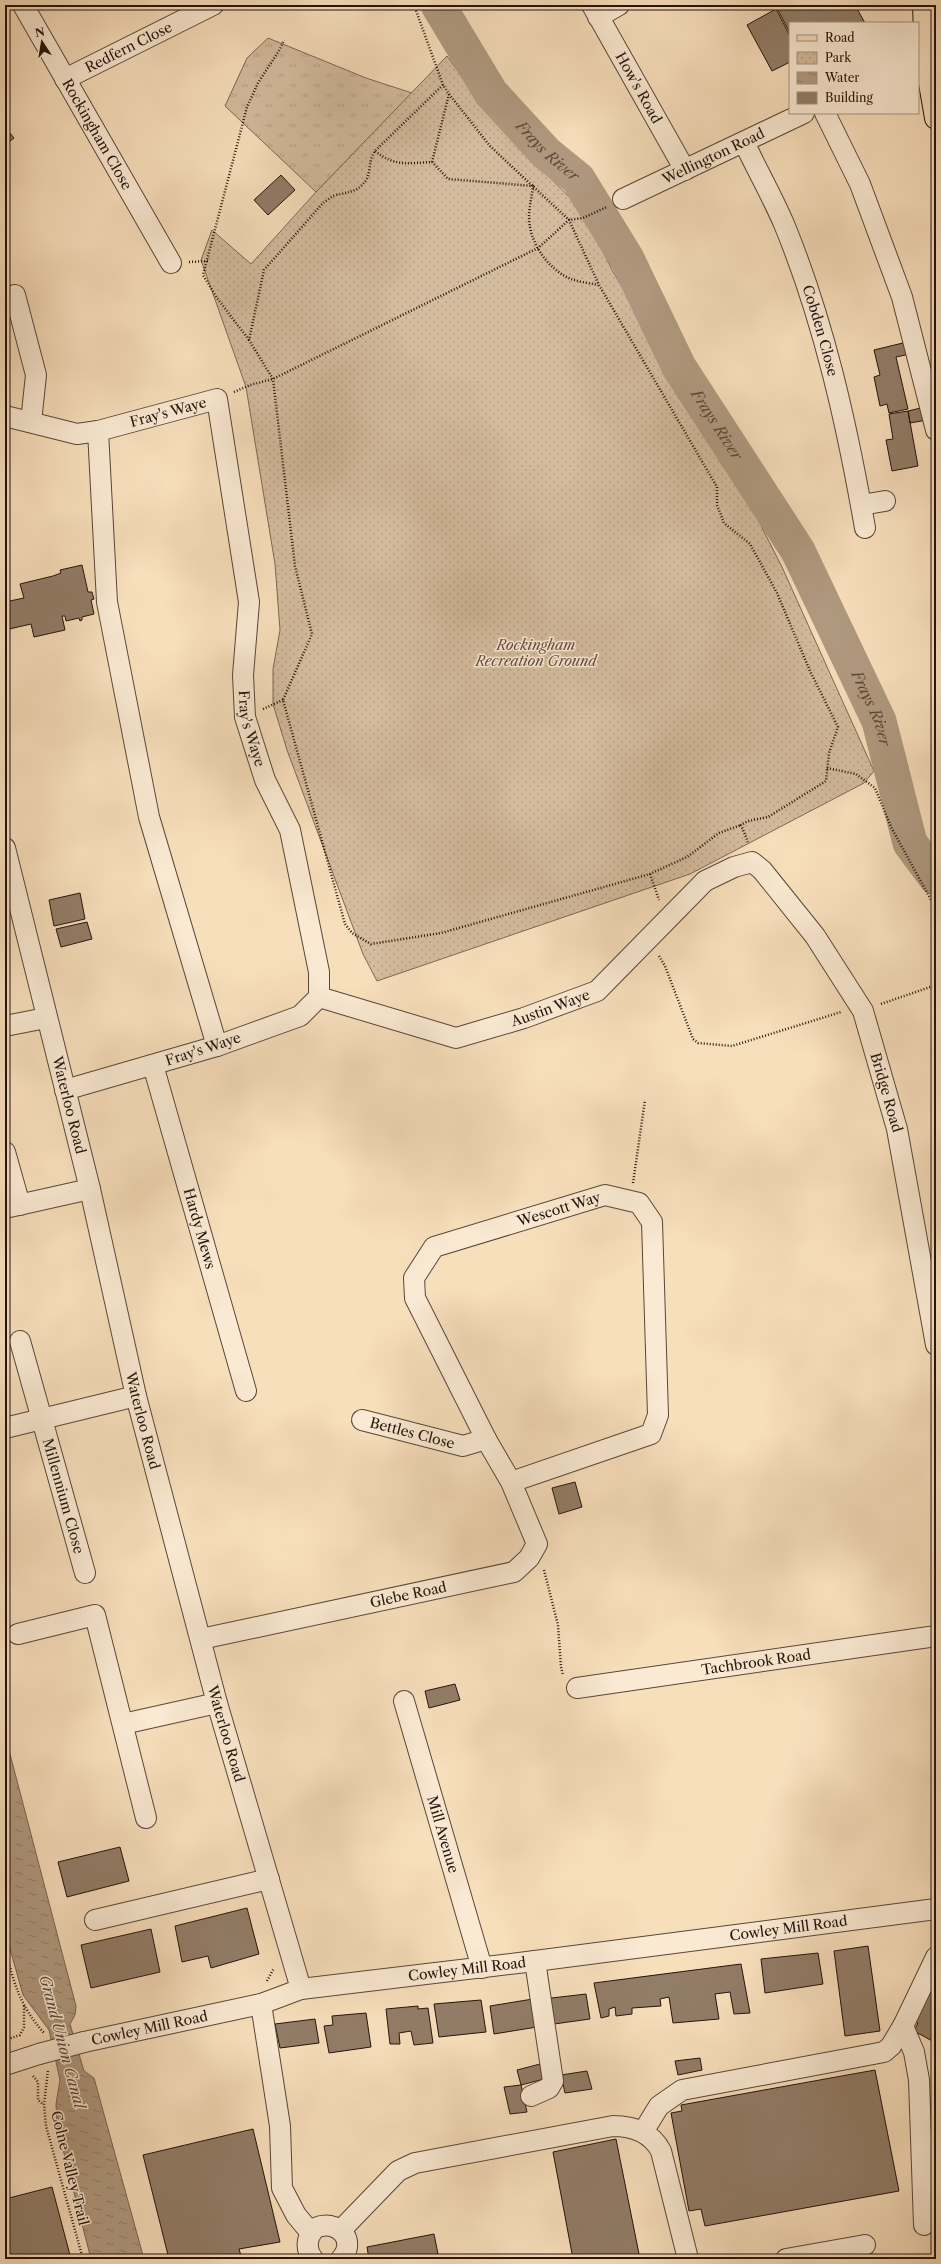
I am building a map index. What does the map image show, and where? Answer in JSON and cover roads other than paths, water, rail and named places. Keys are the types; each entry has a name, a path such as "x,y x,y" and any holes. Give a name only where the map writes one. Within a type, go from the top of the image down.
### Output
{"main road":[{"path":"924,5 922,61 933,87 936,118"}],"street":[{"name":"Rockingham Close","path":"23,5 171,263"},
{"name":"Redfern Close","path":"65,79 213,5"},
{"path":"595,11 619,5"},
{"name":"How's Road","path":"595,11 685,170"},
{"name":"Wellington Road","path":"618,201 802,114"},
{"path":"825,114 860,184 902,297 936,430"},
{"name":"Cobden Close","path":"744,142 784,224 812,305 844,413 865,528"},
{"path":"15,295 36,375 31,422"},
{"name":"Fray's Waye","path":"5,416 77,434 98,431 217,399 249,602 243,675 245,717 265,780 290,830 319,972 319,997 300,1016 217,1046 65,1090"},
{"path":"98,431 107,602 149,817 217,1046"},
{"path":"861,505 885,501"},
{"name":"Waterloo Road","path":"5,848 46,1018 90,1189 136,1396 217,1702 301,1989"},
{"name":"Austin Waye","path":"319,997 456,1038 524,1018 597,991 705,881 734,867 752,862 762,870"},
{"name":"Bridge Road","path":"762,870 815,936 863,1011 897,1129 936,1346"},
{"path":"5,1026 46,1018"},
{"name":"Hardy Mews","path":"153,1065 246,1391"},
{"path":"5,1152 12,1206 90,1189"},
{"name":"Wescott Way","path":"605,1195 639,1203 652,1222 658,1415 651,1434 511,1482 486,1439 415,1298 414,1278 434,1247 605,1195"},
{"name":"Millennium Close","path":"20,1341 85,1573"},
{"name":"Millennium Close","path":"5,1428 136,1396"},
{"name":"Bettles Close","path":"362,1420 463,1446 486,1439"},
{"name":"Glebe Road","path":"201,1639 514,1572 529,1558 537,1544 511,1482"},
{"path":"18,1634 95,1615 146,1818"},
{"name":"Tachbrook Road","path":"577,1688 936,1636"},
{"name":"Mill Avenue","path":"404,1701 482,1968"},
{"path":"122,1724 217,1702"},
{"path":"95,1920 269,1879"},
{"name":"Cowley Mill Road","path":"5,2065 44,2051 261,2004 301,1989 482,1968 936,1910"},
{"path":"643,2132 660,2106 682,2090 884,2052 891,2046 903,2026 936,1957"},
{"path":"531,2096 549,2088 553,2081 535,1961"},
{"path":"261,2004 280,2126 282,2188 290,2206 311,2233"},
{"path":"903,2026 914,2052 920,2080 924,2225"},
{"path":"341,2230 398,2171 415,2163 613,2126 627,2126 643,2132 656,2142 661,2151 688,2259"},
{"path":"306,2257 307,2241 311,2233 315,2228 323,2225 330,2225 341,2230 347,2240 347,2248 341,2259"},
{"path":"786,2259 865,2245"}],"water":[{"path":"936,863 936,896 920,870"},
{"name":"Grand Union Canal","path":"5,1735 76,2006 75,2015 70,2024 84,2071 94,2078 144,2259 91,2259 57,2126 56,2104 60,2080 49,2030 23,1995 5,1931"}],"waterway":[{"name":"Frays River","path":"438,5 491,93 546,153 578,179 627,259 679,367 798,551 879,721 910,843 936,878"}],"park label":[{"name":"Rockingham Recreation Ground","path":"536,654"}]}
